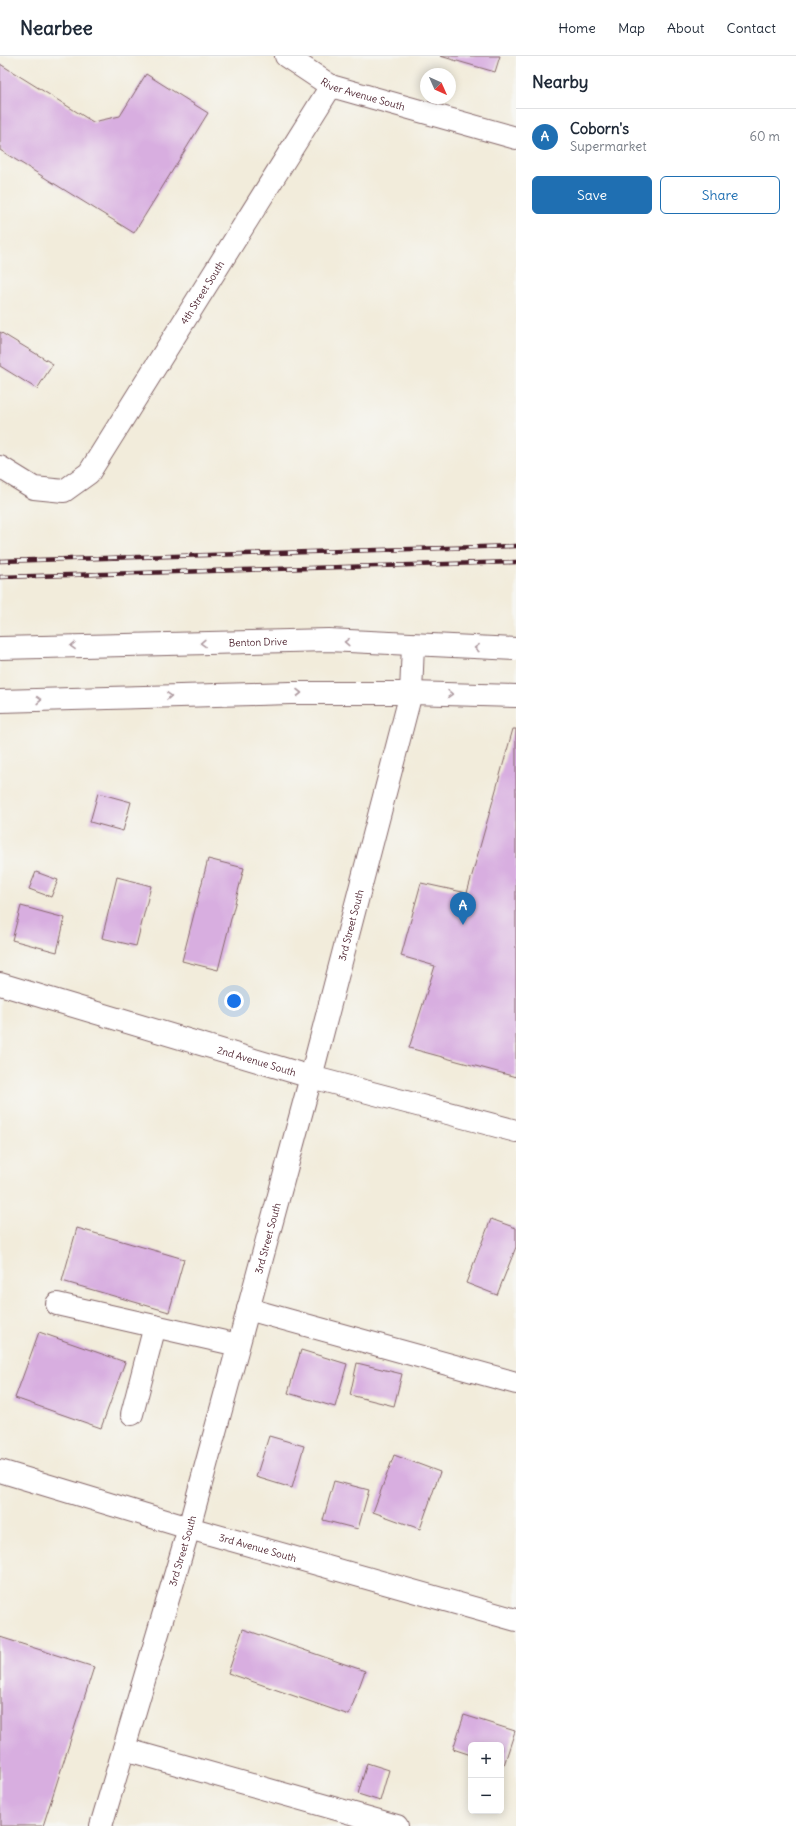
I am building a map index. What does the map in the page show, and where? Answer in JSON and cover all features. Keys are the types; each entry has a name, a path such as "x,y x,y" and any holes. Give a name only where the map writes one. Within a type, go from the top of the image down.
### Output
{"street":[{"name":"River Avenue South","path":"286,56 331,86 516,138"},
{"name":"4th Street South","path":"0,467 34,488 64,491 89,473 331,86"},
{"name":"Benton Drive","path":"0,648 328,640 516,649"},
{"name":"3rd Street South","path":"101,1826 189,1528 311,1077 412,693 412,645"},
{"path":"0,701 290,693 412,693 516,696"},
{"name":"2nd Avenue South","path":"0,984 311,1077 516,1131"},
{"path":"57,1304 238,1345"},
{"path":"248,1309 516,1383"},
{"path":"132,1414 155,1326"},
{"name":"3rd Avenue South","path":"0,1471 189,1528 516,1620"},
{"path":"124,1748 397,1826"}],"building":[{"path":"440,56 500,56 495,72"},
{"path":"0,64 93,122 120,116 146,74 208,113 134,233 0,150"},
{"path":"0,332 53,364 37,389 0,366"},
{"path":"513,729 516,729 516,1077 409,1048 435,966 401,956 421,883 467,893"},
{"path":"98,793 131,802 123,831 90,822"},
{"path":"208,859 244,868 218,970 182,961"},
{"path":"36,872 58,880 51,897 29,889"},
{"path":"117,877 151,886 136,946 102,938"},
{"path":"21,906 65,918 57,952 12,940"},
{"path":"491,1219 516,1228 516,1247 497,1295 466,1283"},
{"path":"77,1228 184,1259 169,1312 62,1281"},
{"path":"39,1332 125,1362 101,1428 15,1398"},
{"path":"301,1350 347,1364 335,1407 288,1393"},
{"path":"357,1363 402,1374 394,1406 350,1395"},
{"path":"269,1436 304,1446 292,1488 256,1477"},
{"path":"394,1455 440,1472 420,1529 373,1512"},
{"path":"334,1481 369,1490 358,1529 323,1520"},
{"path":"243,1629 365,1671 349,1715 228,1673"},
{"path":"0,1637 94,1667 43,1826 0,1826"},
{"path":"464,1715 515,1731 504,1765 504,1742 468,1742 468,1754 453,1749"},
{"path":"367,1763 389,1770 380,1801 358,1794"}],"railway":[{"path":"0,561 516,546"},
{"path":"0,577 516,562"}],"place":[{"name":"Coborn's","path":"463,925"}]}
